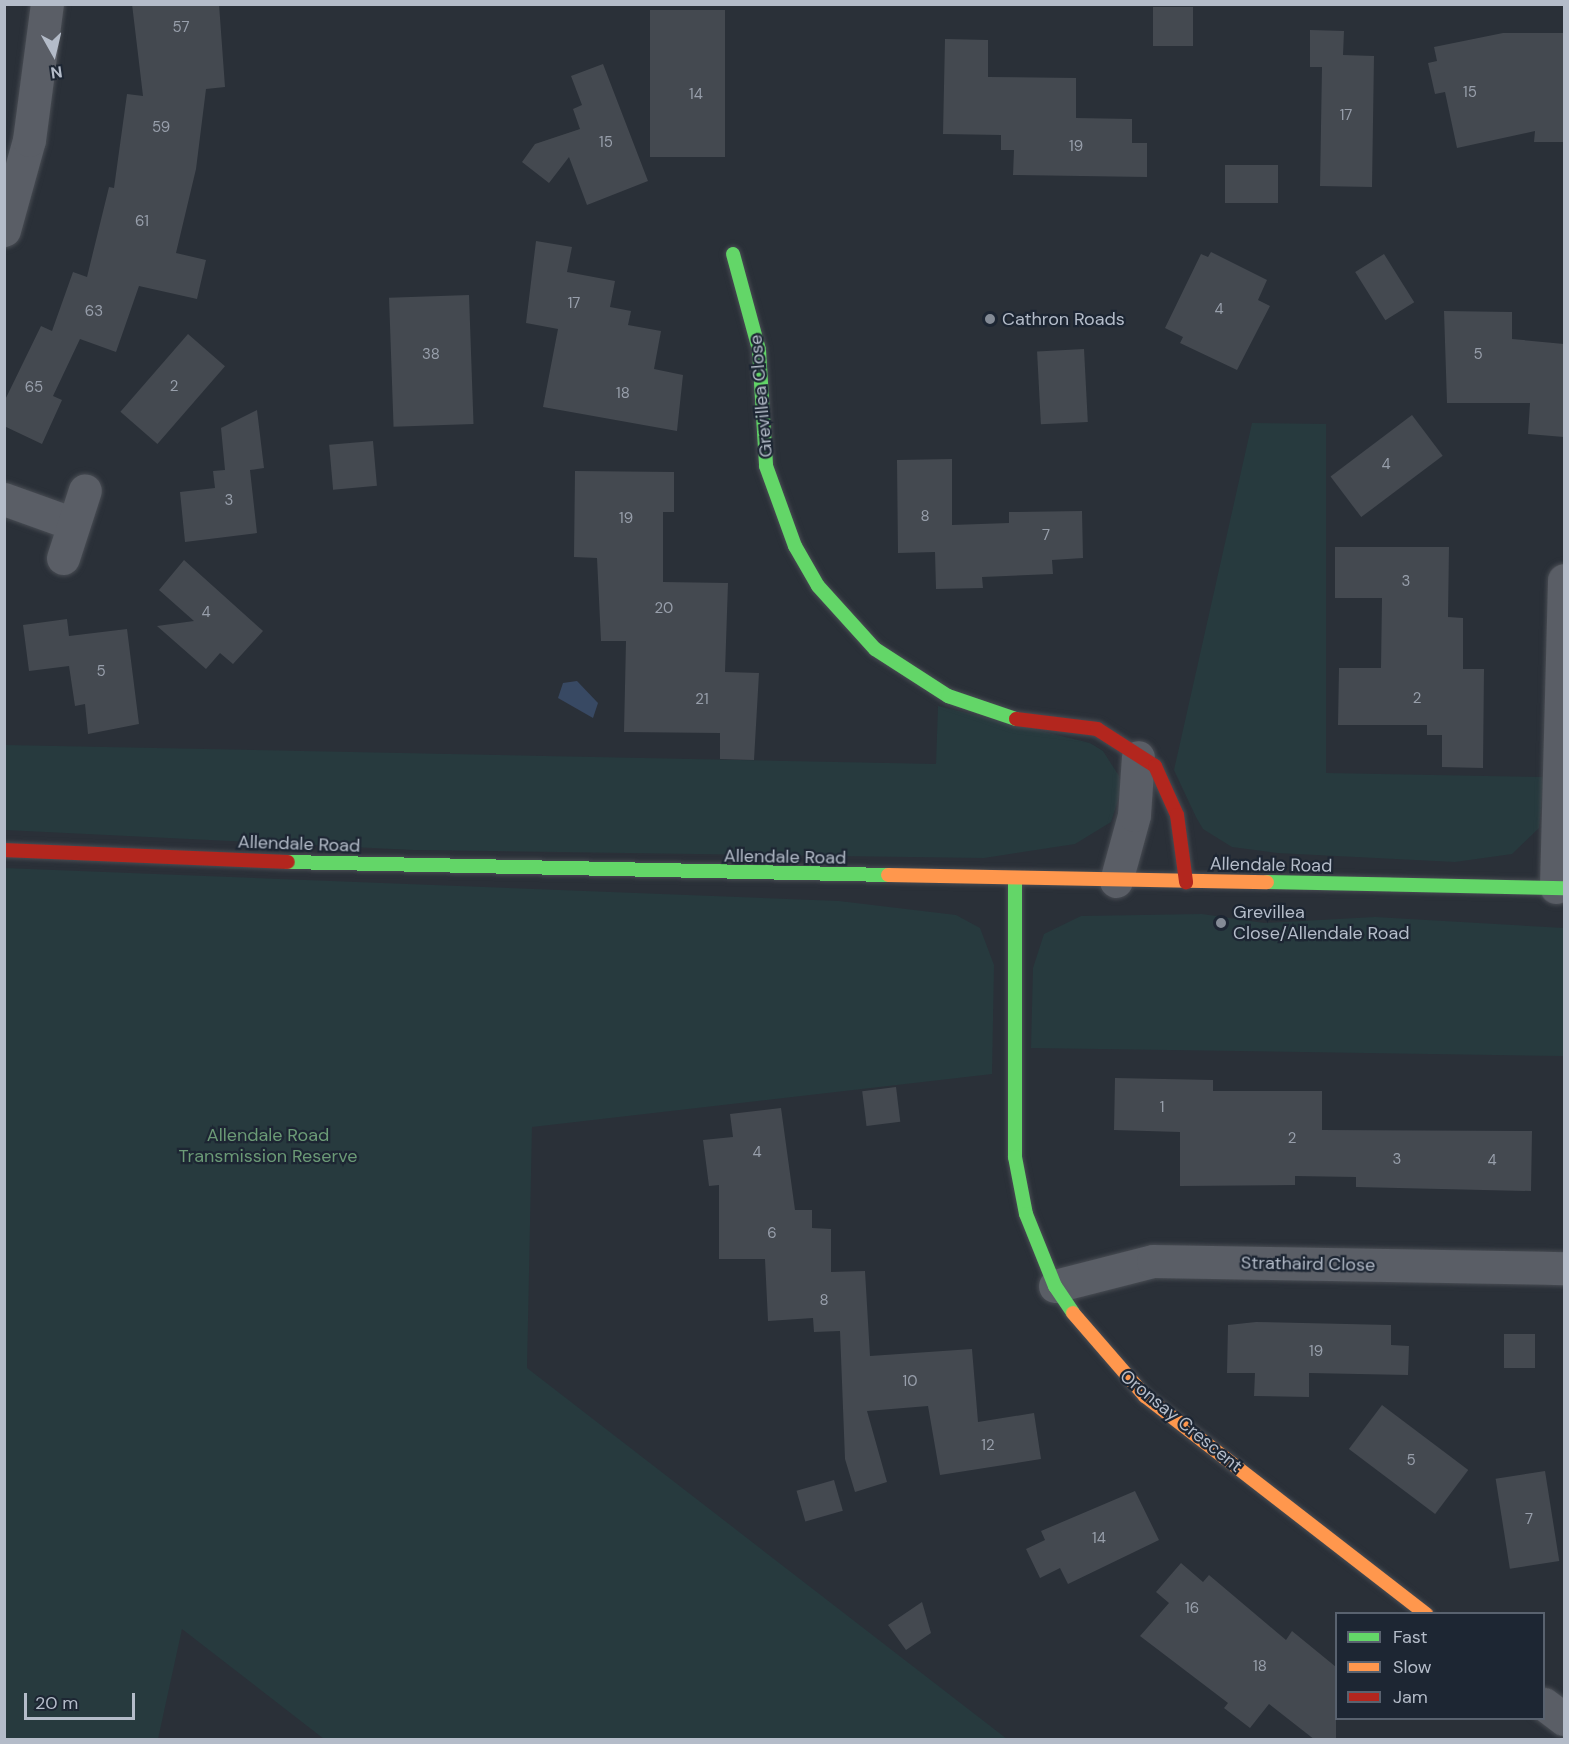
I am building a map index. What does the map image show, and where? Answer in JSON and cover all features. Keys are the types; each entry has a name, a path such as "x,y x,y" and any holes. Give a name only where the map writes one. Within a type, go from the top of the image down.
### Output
{"street":[{"path":"4,230 29,140 46,4"},
{"name":"Grevillea Close","path":"734,254 755,325 765,456 777,504 795,546 845,621 909,674 948,696 1017,719 1097,729 1114,735 1138,757 1155,766 1170,794 1186,882"},
{"path":"63,558 85,490"},
{"path":"4,499 74,524"},
{"path":"1560,887 1564,580"},
{"path":"1116,882 1134,815 1138,757"},
{"name":"Allendale Road","path":"4,850 393,866 1116,882 1560,887"},
{"name":"Oronsay Crescent","path":"1015,880 1015,1157 1026,1214 1055,1286 1088,1336 1145,1396 1423,1612"},
{"name":"Strathaird Close","path":"1055,1286 1153,1261 1564,1268"},
{"path":"1545,1705 1564,1719"}],"green space":[{"path":"1252,423 1326,424 1326,773 1544,777 1539,828 1512,854 1455,862 1277,853 1232,847 1203,829 1174,770"},
{"path":"938,706 1090,743 1103,751 1119,776 1121,791 1111,822 1075,844 984,858 414,850 5,830 5,745 936,764"},
{"name":"Allendale Road Transmission Reserve","path":"4,868 839,901 956,915 980,928 994,965 992,1074 532,1127 527,1368 1007,1739 324,1739 182,1629 158,1739 5,1739"},
{"path":"1202,914 1264,923 1375,917 1564,928 1564,1056 1031,1048 1033,968 1044,934 1081,916"}],"water":[{"path":"577,681 598,703 593,718 558,698 563,683"}],"building":[{"path":"132,4 219,4 225,87 206,89 196,169 176,253 206,260 197,299 139,286 116,352 80,339 53,396 62,400 42,444 4,426 4,402 41,326 52,331 73,272 87,277 109,187 114,188 127,94 143,96"},
{"path":"1153,7 1193,7 1193,46 1153,46"},
{"path":"650,10 725,10 725,157 650,157"},
{"path":"1310,30 1344,31 1343,55 1374,56 1372,187 1320,186 1322,67 1310,67"},
{"path":"1503,33 1564,33 1564,142 1534,142 1535,131 1457,148 1445,92 1435,94 1428,63 1437,61 1434,47"},
{"path":"945,39 988,40 988,77 1076,78 1076,118 1132,119 1132,143 1147,143 1147,177 1013,175 1014,150 1001,150 1001,135 943,134"},
{"path":"603,64 648,181 587,205 569,157 549,183 522,162 535,144 580,129 573,109 582,105 571,76"},
{"path":"1225,165 1278,165 1278,203 1225,203"},
{"path":"536,241 572,247 567,272 615,281 610,307 631,311 628,325 661,331 654,369 683,375 677,431 543,407 558,329 526,323"},
{"path":"1211,252 1267,280 1258,300 1270,306 1237,370 1180,343 1183,337 1165,328 1201,254 1208,257"},
{"path":"1384,254 1414,302 1385,320 1355,272"},
{"path":"469,295 474,424 394,427 389,298"},
{"path":"1444,311 1512,312 1512,339 1564,344 1564,437 1528,434 1530,403 1447,403"},
{"path":"188,334 225,366 157,444 120,412"},
{"path":"1084,349 1088,422 1041,424 1037,351"},
{"path":"257,410 264,468 250,470 257,533 185,542 180,492 215,488 213,471 225,470 221,428"},
{"path":"1412,415 1443,456 1361,517 1331,476"},
{"path":"373,441 377,486 333,490 329,445"},
{"path":"952,459 952,525 1009,523 1009,512 1082,511 1083,558 1052,560 1053,574 982,577 983,588 936,589 935,552 898,553 897,460"},
{"path":"575,471 674,472 674,512 663,512 663,582 728,583 725,672 759,673 754,760 720,759 720,733 624,732 626,641 601,641 597,558 574,557"},
{"path":"1335,547 1449,547 1448,617 1463,618 1463,669 1484,669 1483,768 1442,767 1442,735 1427,735 1427,725 1338,725 1339,668 1381,668 1382,598 1335,598"},
{"path":"184,560 263,631 233,664 220,653 206,669 157,626 194,621 159,590"},
{"path":"67,619 69,636 127,629 139,724 88,734 85,704 75,706 69,666 29,671 23,625"},
{"path":"1115,1078 1213,1080 1213,1091 1322,1091 1322,1130 1532,1131 1531,1191 1356,1187 1356,1177 1295,1176 1295,1185 1180,1186 1180,1132 1114,1130"},
{"path":"896,1087 900,1122 867,1126 862,1091"},
{"path":"781,1108 795,1210 812,1210 812,1228 831,1229 831,1272 865,1271 870,1356 972,1349 978,1422 1034,1413 1041,1459 940,1475 928,1406 867,1411 887,1482 855,1492 845,1459 840,1331 814,1332 813,1318 768,1321 765,1259 719,1259 719,1185 709,1186 703,1140 733,1137 730,1114"},
{"path":"1256,1322 1391,1325 1391,1345 1409,1346 1408,1375 1309,1373 1309,1397 1254,1396 1255,1373 1227,1373 1228,1325"},
{"path":"1504,1334 1535,1334 1535,1368 1504,1368"},
{"path":"1382,1405 1468,1470 1435,1514 1349,1449"},
{"path":"1545,1471 1559,1561 1510,1569 1496,1479"},
{"path":"834,1480 843,1511 805,1522 797,1491"},
{"path":"1135,1491 1159,1540 1068,1584 1060,1568 1040,1578 1026,1549 1045,1540 1041,1531"},
{"path":"1181,1563 1203,1582 1209,1575 1286,1640 1292,1631 1335,1666 1336,1740 1315,1740 1269,1704 1250,1728 1224,1708 1228,1703 1140,1636 1169,1603 1156,1592"},
{"path":"922,1602 931,1633 906,1650 888,1625"}],"traffic: fast":[{"path":"733,254 759,350 766,466 795,546 818,586 875,649 948,696 1016,719"},
{"path":"288,862 888,875"},
{"path":"1015,880 1015,1157 1026,1214 1055,1286 1073,1313"},
{"path":"1267,882 1564,888"}],"traffic: slow":[{"path":"888,875 1267,882"},
{"path":"1073,1313 1145,1396 1423,1612"}],"traffic: jam":[{"path":"1016,719 1097,729 1155,766 1177,815 1186,882"},
{"path":"4,850 288,862"}],"place":[{"name":"Cathron Roads","path":"990,319"},
{"name":"Grevillea Close/Allendale Road","path":"1221,923"}]}
